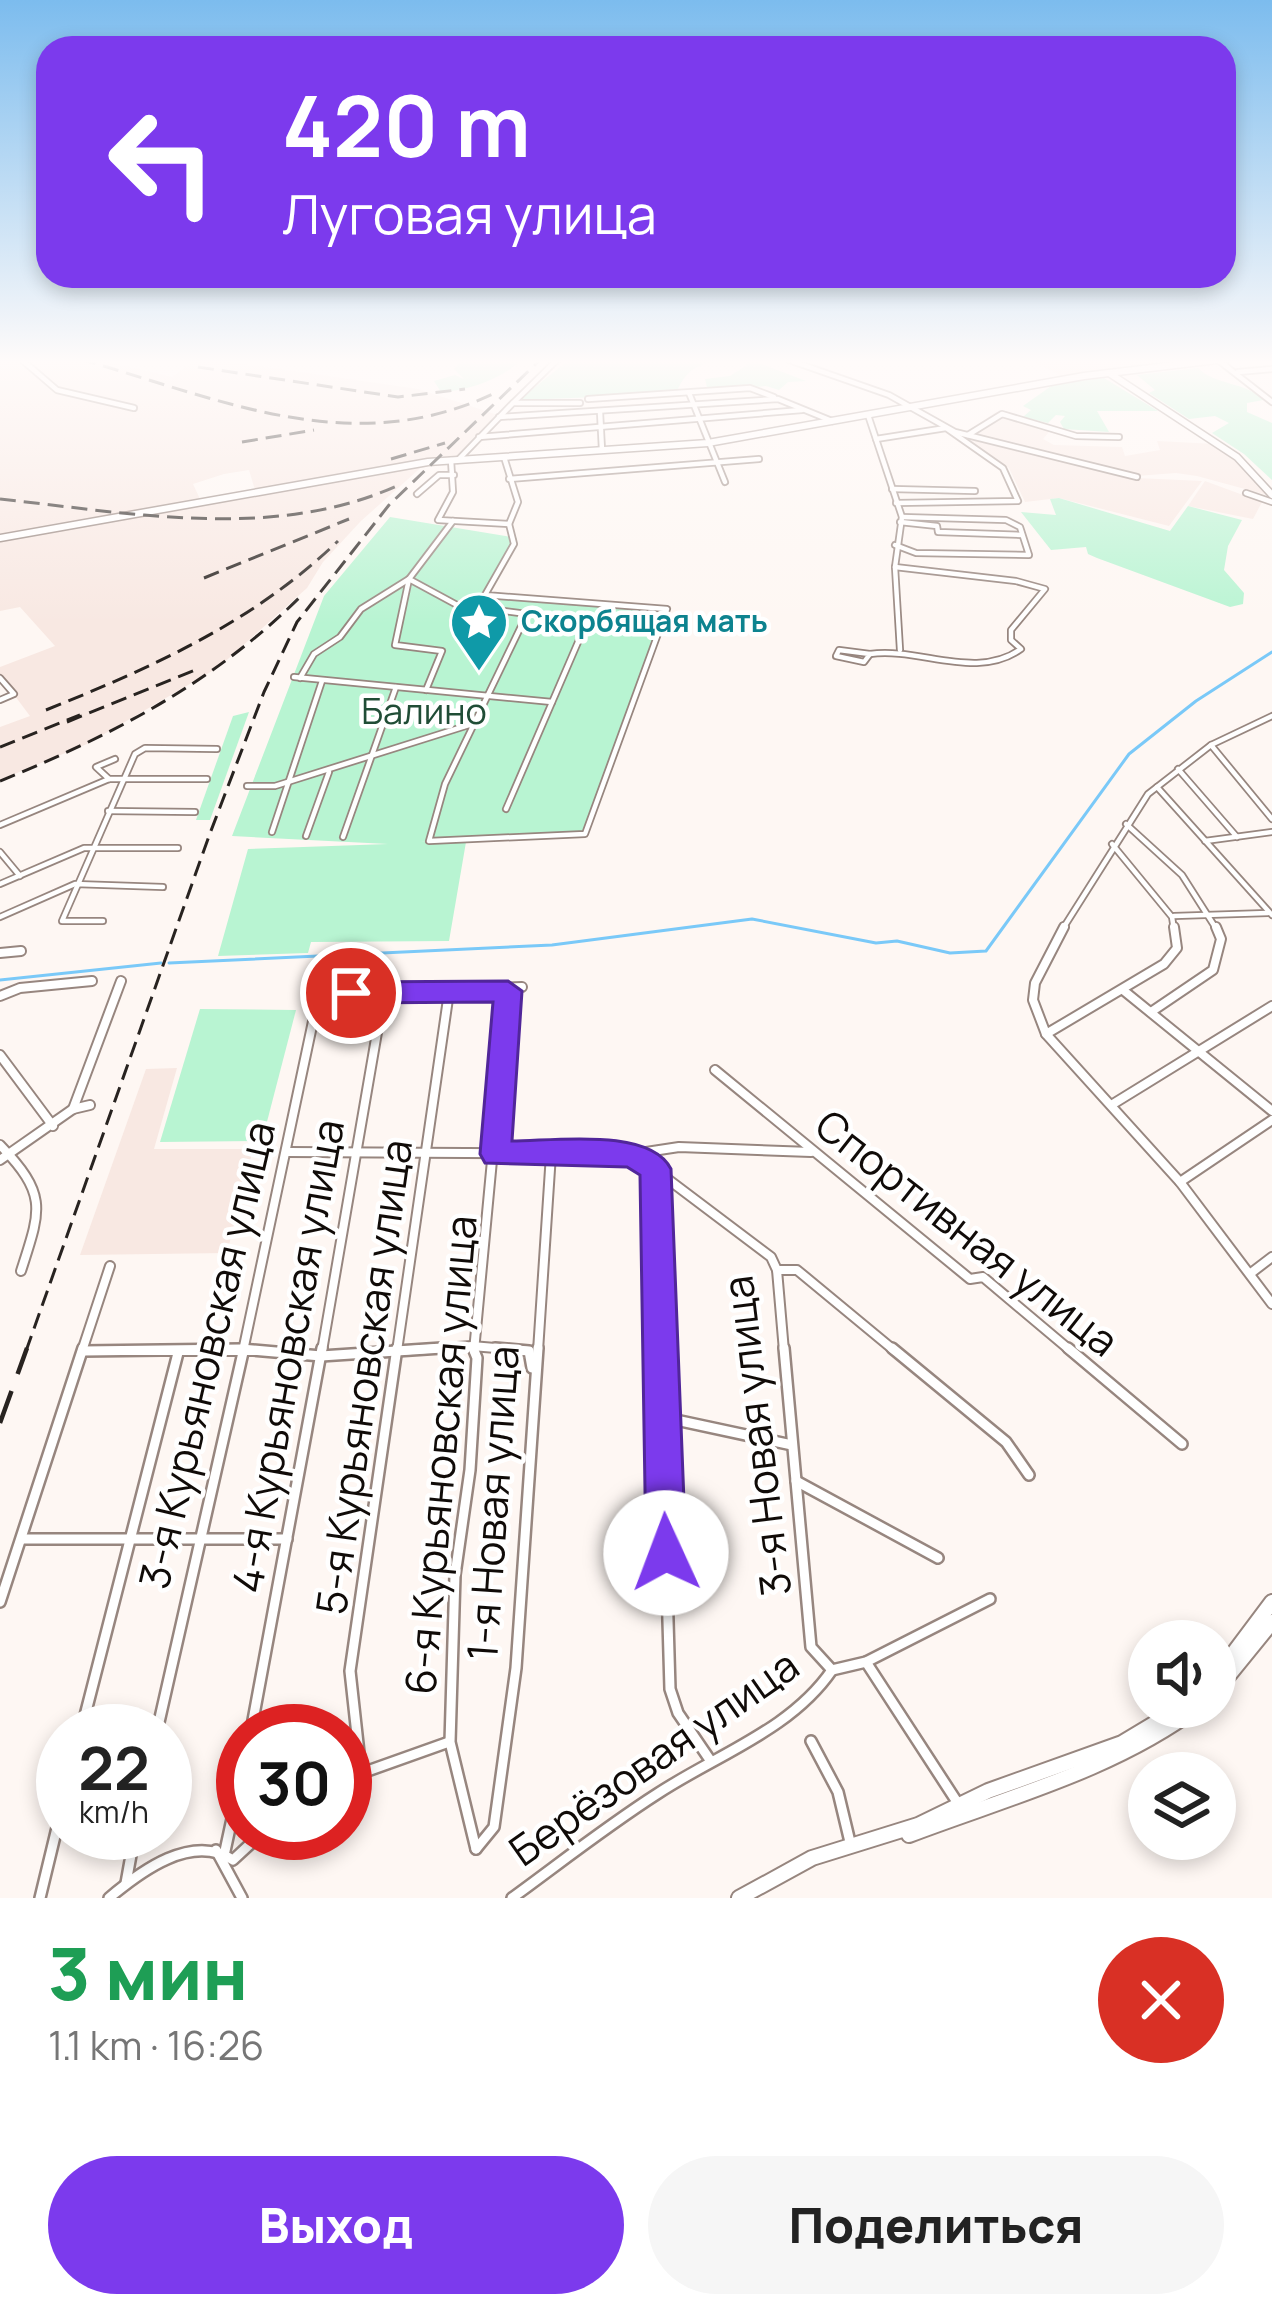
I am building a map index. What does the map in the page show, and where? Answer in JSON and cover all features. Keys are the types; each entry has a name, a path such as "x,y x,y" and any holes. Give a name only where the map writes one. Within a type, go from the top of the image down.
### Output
{"main road":[{"path":"0,538 399,467 647,448"},
{"path":"1227,448 1272,495"},
{"path":"1236,1650 1272,1602"},
{"path":"1236,1667 1269,1628"},
{"path":"739,1898 812,1858 923,1831 988,1791 1122,1743 1147,1728"},
{"path":"962,1809 1146,1743 1168,1728"}],"street":[{"path":"468,448 454,460 453,492 438,520 509,524"},
{"path":"711,448 725,482"},
{"path":"879,448 901,519 895,544 900,650"},
{"path":"896,503 1018,501 1003,468 974,448"},
{"path":"1019,448 1137,477"},
{"path":"410,579 458,605 526,614 445,784 429,841 585,834 667,609 485,596 514,544 509,524 518,502 504,458"},
{"path":"509,479 759,459"},
{"path":"417,494 439,475 454,475"},
{"path":"892,489 975,491"},
{"path":"1246,493 1272,495"},
{"path":"895,544 916,553 1029,555 1017,524 997,518 901,519"},
{"path":"901,519 937,526 938,532 1022,535"},
{"path":"453,520 410,579 361,609 340,637 314,654 297,678 552,702"},
{"path":"870,654 864,662 836,656 838,650 870,654 900,650 988,663 1018,653 1020,645 1011,640 1010,630 1044,586 918,574 895,567"},
{"path":"410,579 395,645 442,652 426,690"},
{"path":"506,809 588,619"},
{"path":"0,678 14,694 0,700"},
{"path":"272,832 322,680"},
{"path":"344,837 396,687"},
{"path":"1271,717 1211,745 1178,769 1126,824 1035,983 1034,1007 1046,1034 1180,1182 1272,1304"},
{"path":"247,786 290,782 472,724"},
{"path":"1211,745 1272,819"},
{"path":"103,922 62,921 122,779 140,750 217,749"},
{"path":"109,779 96,766 115,759"},
{"path":"306,836 330,769"},
{"path":"1178,769 1237,837"},
{"path":"0,825 109,779 206,779"},
{"path":"1157,787 1272,914"},
{"path":"109,811 195,812"},
{"path":"1126,824 1159,851 1210,915 1222,945 1217,965 1151,1012"},
{"path":"1205,842 1272,832"},
{"path":"1046,1034 1123,990 1175,953 1178,937 1172,916 1112,844"},
{"path":"0,884 92,847 178,848"},
{"path":"0,852 20,876"},
{"path":"0,917 75,884 163,887"},
{"path":"1172,916 1272,914"},
{"path":"0,953 21,951"},
{"path":"0,996 20,988 92,981"},
{"path":"5,1157 73,1108 121,982"},
{"path":"384,992 508,991 522,986"},
{"path":"1123,990 1272,1115 1180,1182"},
{"name":"6-я Курьяновская улица","path":"476,1849 450,1742 454,1575 470,1470 477,1358 472,1346 478,1331 496,1154 508,991"},
{"name":"3-я Курьяновская улица","path":"163,1704 288,1152 319,993 384,992"},
{"name":"4-я Курьяновская улица","path":"256,1704 384,992"},
{"name":"5-я Курьяновская улица","path":"352,1704 350,1671 449,992"},
{"path":"1113,1104 1272,1006"},
{"path":"0,1055 53,1126"},
{"name":"Спортивная улица","path":"715,1070 970,1279 983,1277 1182,1444"},
{"path":"73,1108 90,1105"},
{"path":"0,1145 5,1157 40,1194 42,1208 21,1271"},
{"path":"288,1152 633,1154 679,1148 812,1152"},
{"name":"1-я Новая улица","path":"476,1849 494,1827 514,1688 548,1154"},
{"name":"3-я Новая улица","path":"633,1154 771,1257 777,1270 812,1647 832,1670"},
{"path":"655,1169 670,1689 679,1714 710,1760"},
{"path":"1250,1274 1272,1257"},
{"path":"0,1602 110,1266"},
{"path":"777,1270 797,1270 1006,1442 1028,1475"},
{"path":"83,1351 241,1349 321,1356 472,1346 529,1352 534,1382"},
{"path":"88,1704 178,1353"},
{"path":"662,1417 792,1445"},
{"path":"796,1481 938,1558"},
{"path":"23,1539 287,1539"},
{"path":"832,1670 866,1662 990,1599"},
{"path":"866,1662 962,1809"},
{"name":"Берёзовая улица","path":"512,1898 824,1686 832,1670"},
{"path":"811,1741 838,1792 851,1845"},
{"path":"372,1768 450,1742"},
{"path":"109,1898 171,1855 216,1851"},
{"path":"40,1898 49,1860"},
{"path":"126,1883 131,1860"},
{"path":"224,1860 242,1898"}],"shaded area":[{"path":"0,448 468,448 456,460 426,463 361,521 323,562 307,588 219,667 87,744 0,780 0,727 30,716 0,676 0,667 55,646 20,607 0,611 0,539 255,490 249,470 224,474 193,484 200,499 0,536"},
{"path":"978,448 1013,450 1006,448 1122,448 1125,456 1159,448 1220,448 1267,495 1197,476 1136,476 1092,468 1137,478 1202,481 1169,526 1059,498 1025,502 1009,468"},
{"path":"1205,481 1262,502 1253,519 1188,506"},
{"path":"177,1068 154,1149 253,1149 227,1253 80,1255 146,1069"}],"green space":[{"path":"1234,448 1272,448 1272,480"},
{"path":"1050,499 1170,531 1188,506 1242,520 1228,546 1224,570 1244,593 1243,604 1230,607 1097,558 1086,547 1051,550 1021,512 1056,515"},
{"name":"Балино","path":"390,517 517,538 486,594 663,611 583,832 421,842 466,842 449,941 311,942 308,953 218,956 248,849 388,844 232,836 324,596"},
{"path":"249,712 210,820 196,820 233,716"},
{"path":"200,1009 296,1010 262,1141 160,1142"}],"waterway":[{"path":"169,963 552,945 752,919 876,943 897,941 950,953 986,951 1129,754 1196,701 1272,652"},
{"path":"0,980 161,963"}],"railway":[{"path":"391,459 430,448"},
{"path":"26,1351 264,692 297,622 389,505 449,448"},
{"path":"0,499 152,516 254,518 354,502 401,484"},
{"path":"204,578 349,519"},
{"path":"46,710 201,640 272,596 338,541"},
{"path":"0,781 83,745 161,703 234,654 302,595"},
{"path":"67,722 200,668"},
{"path":"0,747 80,715"},
{"path":"0,1423 27,1348"}],"place":[{"name":"Скорбящая мать","path":"479,673"}],"route":[{"path":"351,993 508,991 496,1154 633,1154 655,1169 666,1553"}]}
